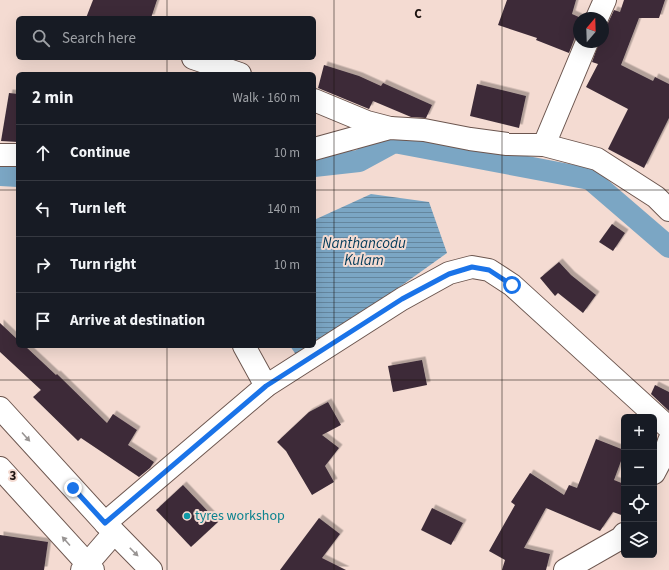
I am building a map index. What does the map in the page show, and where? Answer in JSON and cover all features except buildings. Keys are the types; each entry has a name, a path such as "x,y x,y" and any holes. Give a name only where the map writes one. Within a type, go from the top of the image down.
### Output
{"street":[{"path":"600,12 605,0"},
{"path":"544,145 584,48"},
{"path":"199,60 234,72"},
{"path":"316,101 367,122 390,128 424,130 470,139 507,144 544,145 596,159 656,197 669,210"},
{"path":"316,148 390,128"},
{"path":"0,155 16,155"},
{"path":"0,468 87,568 109,528 266,386 402,299 449,274 472,267 489,270 512,285 669,428"},
{"path":"245,348 266,386"},
{"path":"0,408 109,528 151,570"},
{"path":"657,467 669,441"},
{"path":"565,570 621,538"}],"water":[{"name":"Nanthancodu Kulam","path":"371,194 429,202 447,253 316,347 316,219"},
{"name":"Nanthancodu Kulam","path":"291,348 314,348 299,359"}],"waterway":[{"path":"316,166 359,161 394,142 590,179 669,247"},
{"path":"0,175 16,176"}],"place":[{"name":"tyres workshop","path":"187,516"}],"route":[{"path":"73,488 105,523 266,386 402,299 449,274 472,267 489,270 512,285"}]}
